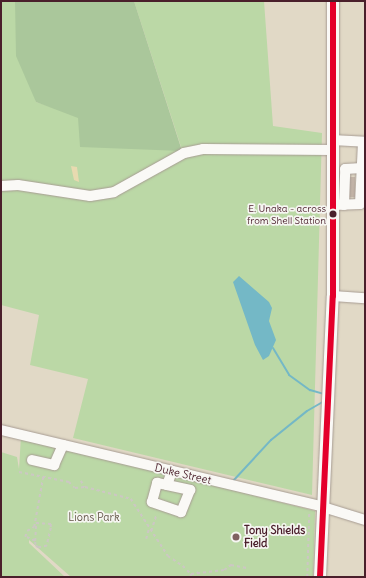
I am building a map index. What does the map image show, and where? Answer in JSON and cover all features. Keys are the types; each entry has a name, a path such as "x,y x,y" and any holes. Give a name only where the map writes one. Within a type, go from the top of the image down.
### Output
{"main road":[{"path":"320,577 333,296 339,205 332,150 333,1"}],"street":[{"path":"1,186 18,185 90,196 114,192 184,153 203,149 332,150 364,142 362,168 352,187 339,205"},
{"path":"332,150 345,169 360,204 339,205"},
{"path":"345,169 362,168"},
{"path":"333,296 365,298"},
{"name":"Duke Street","path":"1,430 323,507 365,520"},
{"path":"32,460 54,465 63,446"},
{"path":"167,485 172,471"}],"path":[{"path":"19,472 71,483 75,488 85,487 131,500 168,556 191,574"},
{"path":"35,541 26,537 27,531 34,527 43,477"},
{"path":"81,480 85,487"},
{"path":"307,577 308,509"},
{"path":"151,531 156,516"},
{"path":"36,523 51,524 47,546 38,548 34,545 35,541 36,523"},
{"path":"146,539 149,528"},
{"path":"191,574 197,572 224,570 231,565 248,568"},
{"path":"197,572 202,577"}],"green space":[{"path":"1,1 16,1 36,102 182,150 134,1 264,1 273,126 322,133 312,495 73,438 88,379 30,365 39,315 1,305"},
{"path":"15,1 134,1 182,151 80,147 78,118 36,102 16,56"},
{"name":"Lions Park","path":"21,436 315,511 313,577 71,577 29,540 29,543 65,577 1,577 1,452 17,457 19,469"}],"sand":[{"path":"71,166 77,167 79,182 74,180"}],"water":[{"path":"239,276 269,302 272,308 269,321 276,340 269,356 263,360 255,345 233,282"}],"waterway":[{"path":"273,348 289,375 310,390 324,394"},
{"path":"233,481 271,440 307,411 324,401"}],"tunnel":[{"path":"348,182 355,182"},
{"path":"347,192 355,192"}],"transit line":[{"path":"320,577 333,296 333,1"}],"place":[{"name":"E. Unaka - across from Shell Station","path":"333,214"},
{"name":"Tony Shields Field","path":"236,537"}]}
